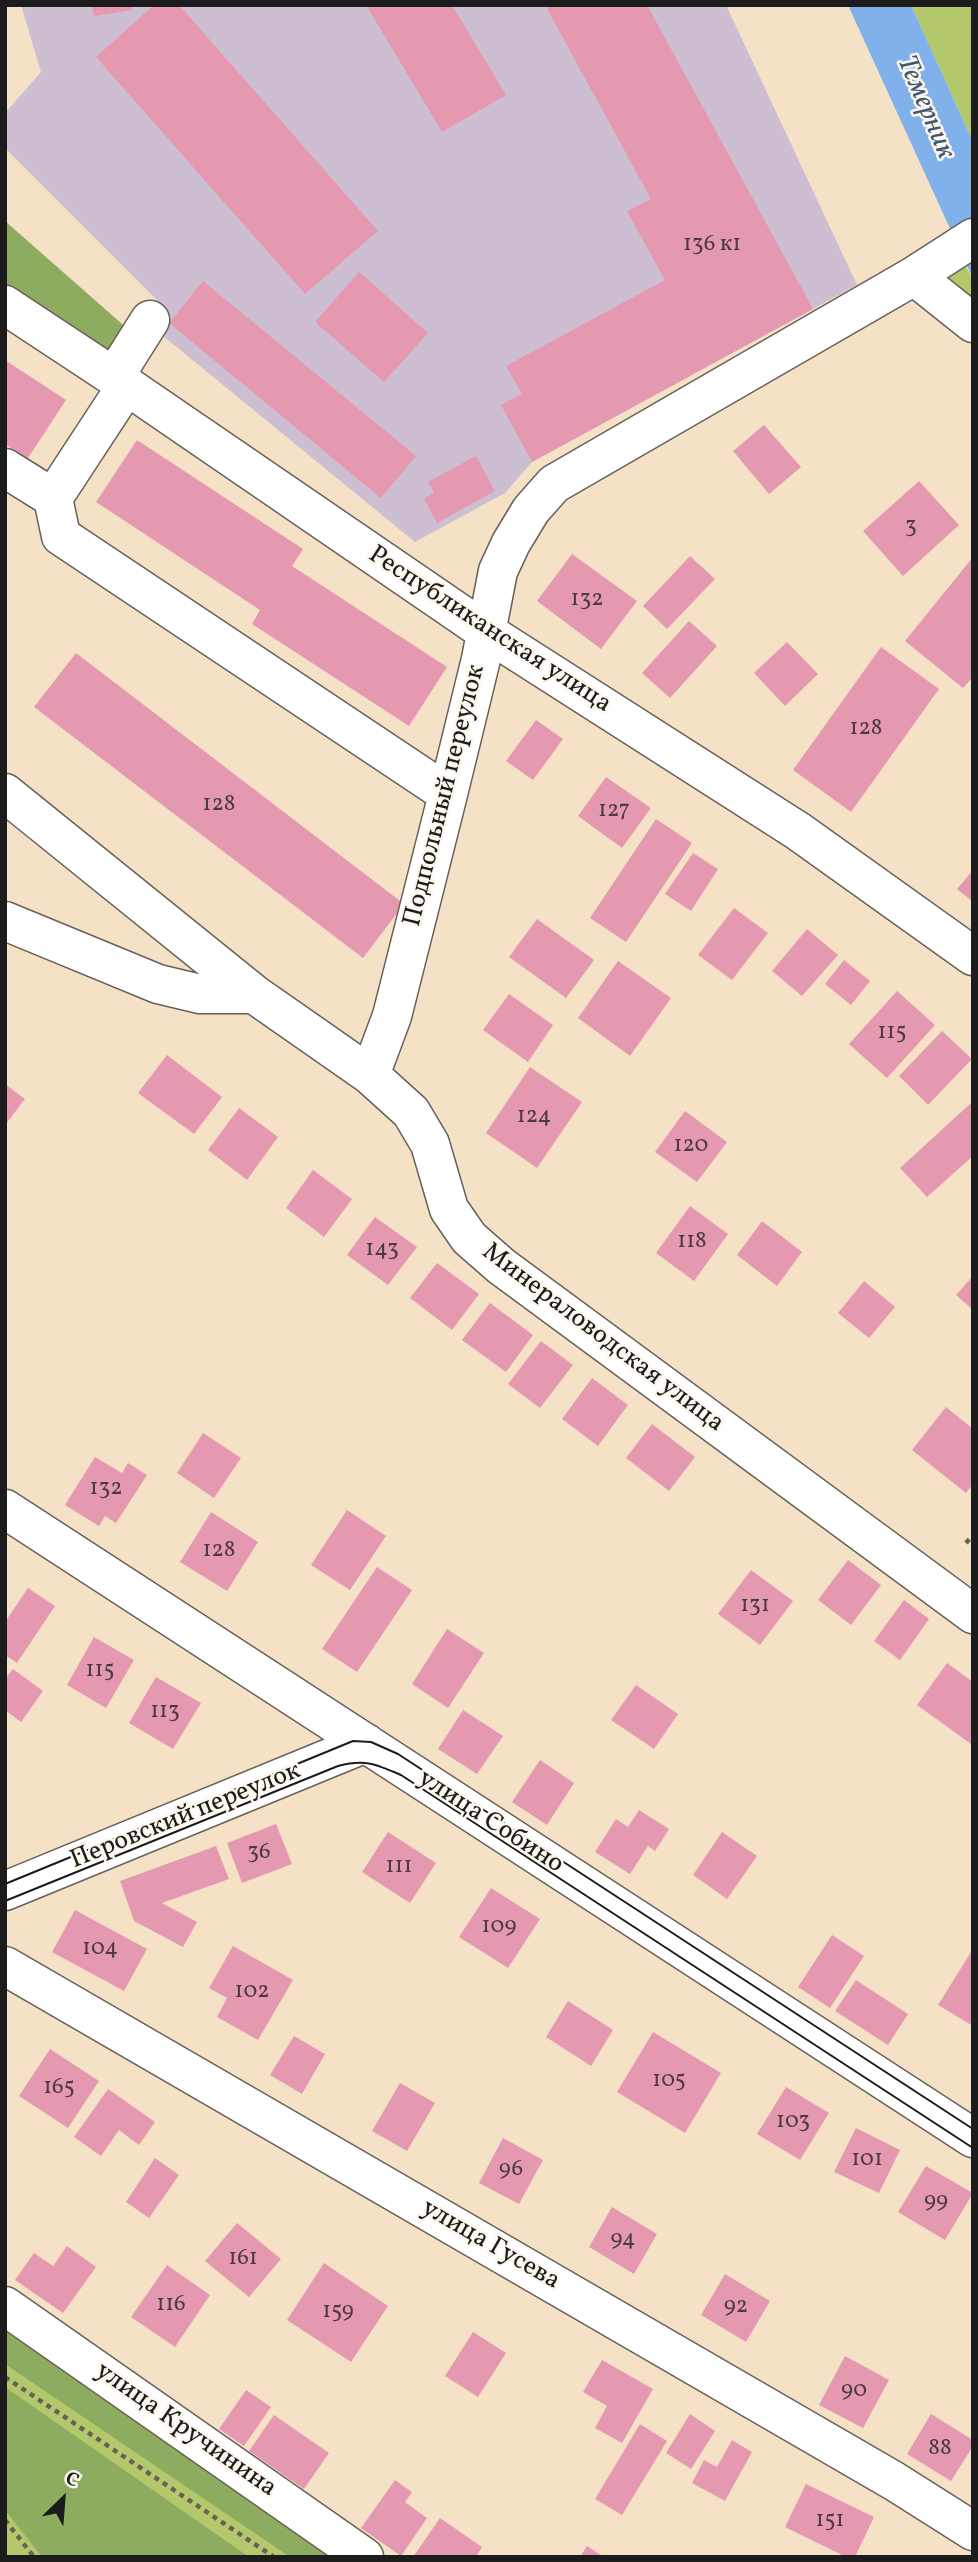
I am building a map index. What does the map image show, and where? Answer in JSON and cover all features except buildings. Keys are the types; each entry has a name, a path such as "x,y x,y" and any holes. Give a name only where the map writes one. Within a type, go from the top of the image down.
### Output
{"street":[{"name":"Подпольный переулок","path":"370,1075 392,1016 481,659 498,571 531,510 554,484 914,276 973,238"},
{"path":"914,276 973,323"},
{"name":"Республиканская улица","path":"5,305 485,631 798,831 973,956"},
{"path":"150,320 120,381 53,498 61,536 448,794"},
{"path":"5,468 53,498"},
{"name":"Минераловодская улица","path":"5,793 254,994 370,1075 411,1112 430,1144 449,1209 469,1238 501,1266 973,1614"},
{"path":"5,921 158,984 200,994 254,994"},
{"name":"улица Собино","path":"5,1509 973,2138"},
{"name":"Перовский переулок","path":"5,1891 366,1743"},
{"name":"улица Гусева","path":"5,1966 894,2481 973,2530"},
{"name":"улица Кручинина","path":"5,2306 364,2557"}],"path":[{"path":"966,1543 973,1535"},
{"path":"5,2377 274,2557"},
{"path":"5,2520 34,2557"}],"shaded area":[{"path":"21,5 726,5 857,285 532,462 505,493 415,542 157,331 164,307 5,148 5,113 41,72"}],"green space":[{"path":"911,5 973,5 973,142"},
{"path":"5,221 130,331 113,358 5,287"},
{"path":"956,249 973,279 973,323 914,276"},
{"path":"5,2328 337,2557 5,2557"},
{"path":"5,2328 337,2557 290,2557 5,2364"},
{"path":"5,2387 249,2557 42,2557 5,2510"}],"water":[{"name":"Темерник","path":"848,5 911,5 973,142 973,279"}],"tram line":[{"path":"5,1884 353,1741 371,1742 398,1754 973,2129"},
{"path":"5,1901 338,1766 356,1763 377,1765 401,1775 973,2148"}]}
